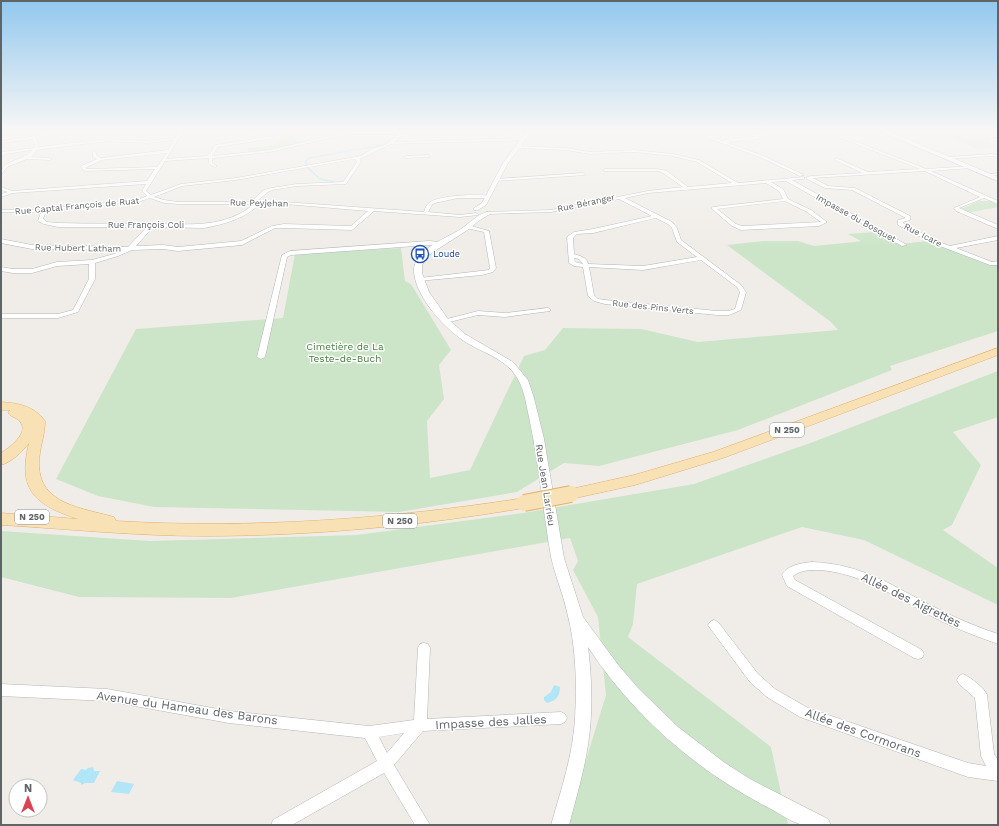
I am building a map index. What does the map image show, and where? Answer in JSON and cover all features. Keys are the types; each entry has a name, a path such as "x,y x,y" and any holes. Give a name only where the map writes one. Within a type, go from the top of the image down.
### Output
{"main road":[{"path":"977,170 998,179"},
{"name":"N 250","path":"1,512 63,523 202,530 343,526 465,513 571,494 642,478 718,455 998,351"},
{"path":"1,406 28,410 38,421 38,440 32,463 32,478 37,489 44,498 54,504 131,527"},
{"path":"1,411 15,413 25,419 29,428 25,439 19,447 1,460"},
{"path":"1,519 63,523"}],"street":[{"path":"85,170 102,170"},
{"path":"156,170 144,191 153,197 181,186 236,179 290,170"},
{"name":"Rue François Coli","path":"44,210 40,220 46,223 58,225 204,226 219,223 248,213 266,191 271,189 294,185 344,183 354,170"},
{"path":"420,280 482,274 491,271 493,268 485,230 474,217 487,210 488,197 502,170"},
{"path":"606,170 658,170 665,172 687,188"},
{"path":"712,170 737,184"},
{"path":"789,170 802,176"},
{"path":"858,170 867,174"},
{"path":"924,170 998,203"},
{"path":"810,177 931,170"},
{"path":"496,180 582,174"},
{"path":"989,175 998,174"},
{"name":"Rue Béranger","path":"487,210 514,212 552,211 653,191 786,180 802,176 810,177"},
{"name":"Rue Icare","path":"810,177 827,187 853,189 908,217 908,219 899,222 902,225 950,248 995,264"},
{"name":"Impasse du Bosquet","path":"786,180 904,245"},
{"path":"766,181 781,190 786,200 809,210 821,218 824,222 819,224 741,228 734,225 713,208 786,200"},
{"path":"1,196 12,192 148,182"},
{"path":"1,188 12,192"},
{"name":"Rue Peyjehan","path":"153,197 181,203 256,202 474,217"},
{"name":"Rue Captal François de Ruat","path":"1,211 44,210 140,200 153,197"},
{"path":"425,214 430,204 433,202 458,197 488,197"},
{"name":"Rue des Pins Verts","path":"586,266 590,294 596,300 725,314 738,310 742,290 679,241 672,225 619,197"},
{"path":"983,197 956,208 998,227"},
{"name":"Rue Hubert Latham","path":"1,241 32,248 163,247 178,249 242,243 274,227 352,228 372,210"},
{"name":"Rue Jean Larrieu","path":"487,210 474,217 426,253 420,261 418,270 420,280 430,301 444,321 461,336 508,362 518,372 526,386 544,466 559,564 576,618 580,646 582,675 582,730 578,754 560,825"},
{"name":"Rue Peyjehan","path":"449,215 464,218 474,217"},
{"path":"656,216 572,234 570,241 573,264 586,266 643,268 702,258"},
{"path":"1,269 13,271 32,271 48,268 57,264 92,262 116,255 131,248 152,225"},
{"path":"950,248 998,238"},
{"path":"261,356 284,256 290,253 431,243 440,244"},
{"path":"1,247 13,244"},
{"path":"571,255 584,259 586,266"},
{"path":"1,316 58,316 76,311 92,279 92,262"},
{"path":"444,321 478,313 505,314 548,310"},
{"name":"Allée des Aigrettes","path":"918,654 791,583 787,575 795,569 805,567 828,567 852,572 868,578 947,619 998,639"},
{"path":"576,618 605,661 624,685 667,728 706,760 745,785 822,825"},
{"name":"Allée des Cormorans","path":"714,625 754,678 771,693 804,713 968,770 998,773"},
{"path":"278,825 386,764 420,725 424,648"},
{"path":"963,680 981,694 988,756 998,773"},
{"name":"Avenue du Hameau des Barons","path":"1,690 107,695 229,717 369,732 420,725"},
{"name":"Impasse des Jalles","path":"420,725 561,718"},
{"path":"369,732 386,764 423,825"}],"green space":[{"path":"979,201 990,201 998,205 998,207 967,213 961,209"},
{"name":"Cimetière de La Teste-de-Buch","path":"875,232 900,244 928,241 998,263 998,331 890,366 892,370 738,430 599,466 564,463 517,492 399,512 154,507 98,496 56,479 136,329 283,318 295,254 401,248 405,281 411,284 451,350 439,365 444,399 427,421 430,478 470,470 524,356 545,350 563,328 641,329 698,342 838,330 831,322 727,245 763,241 798,241 814,246 861,241 848,234"},
{"path":"998,371 998,417 953,432 981,465 952,525 943,530 998,568 998,605 864,540 802,527 637,584 633,624 628,637 771,747 788,825 566,825 606,695 598,617 573,570 578,561 570,538 231,598 79,597 1,577 1,531 150,541 357,535 523,513 694,484 813,442"}],"water":[{"path":"554,685 560,687 559,693 557,698 547,703 544,700 544,697 551,692"},
{"path":"93,767 94,771 100,771 94,783 85,783 81,785 81,783 73,780 81,769 86,770"},
{"path":"117,781 134,784 129,794 111,792"}],"waterway":[{"path":"310,170 320,179 334,182"}],"place":[{"name":"Loude","path":"420,254"}]}
